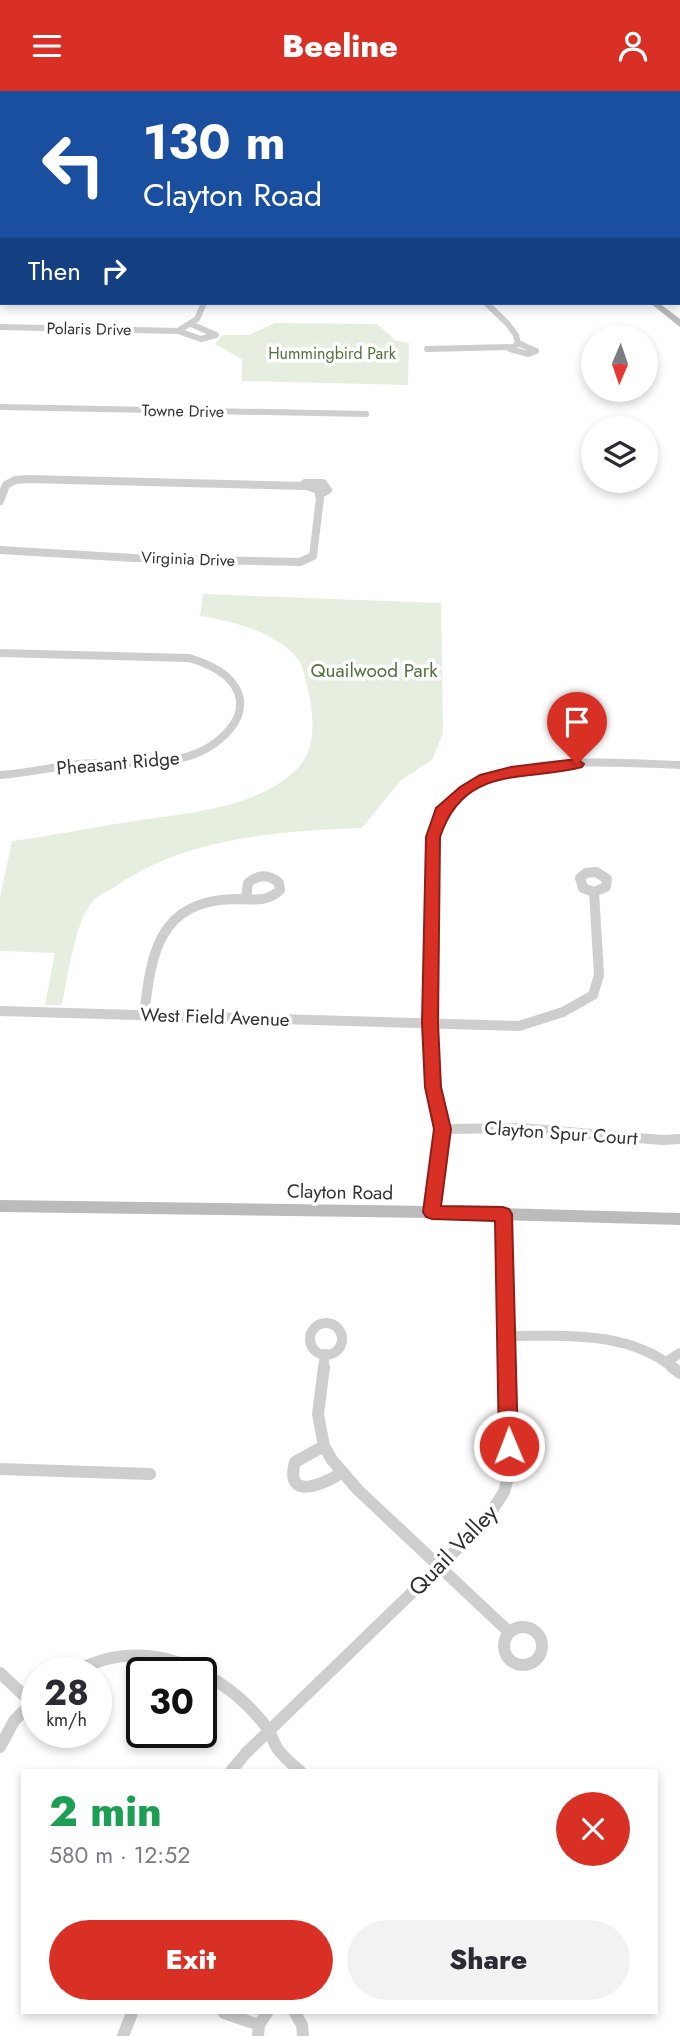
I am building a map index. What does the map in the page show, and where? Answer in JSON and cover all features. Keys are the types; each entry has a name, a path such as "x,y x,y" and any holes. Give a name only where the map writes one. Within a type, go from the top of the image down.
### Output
{"main road":[{"path":"656,305 680,324"},
{"name":"Clayton Road","path":"0,1206 432,1212 680,1219"}],"street":[{"path":"190,325 201,314 203,305"},
{"path":"428,349 514,346 516,335 488,305"},
{"name":"Polaris Drive","path":"0,327 178,331 201,339 216,335 190,325 178,331"},
{"name":"Towne Drive","path":"0,407 366,414"},
{"name":"Virginia Drive","path":"0,501 9,483 28,479 303,485 318,490 319,495 313,556 300,562 134,558 0,550"},
{"name":"Pheasant Ridge","path":"0,653 188,658 210,665 227,677 239,695 240,708 237,721 230,731 208,749 193,756 175,760 79,764 0,775"},
{"path":"432,1212 443,1129 433,1087 430,1023 433,837 441,812 449,803 485,778 511,771 577,764 680,765"},
{"path":"144,1016 151,954 163,929 178,917 207,903 267,899 277,894 280,887 276,879 267,876 251,880 246,899"},
{"name":"West Field Avenue","path":"0,1011 519,1026 563,1012 593,995 599,975 594,892"},
{"name":"Clayton Spur Court","path":"443,1129 521,1128 662,1140 680,1139"},
{"name":"Quail Valley","path":"233,1769 484,1523 504,1492 509,1474 503,1214"},
{"path":"507,1336 614,1339 633,1343 668,1361 680,1373"},
{"path":"668,1361 680,1353"},
{"path":"325,1354 318,1414 324,1446 341,1473 509,1632"},
{"path":"324,1446 295,1462 292,1472 296,1482 305,1487 316,1487 341,1473"},
{"path":"0,1469 150,1474"},
{"path":"112,1659 123,1655 157,1655 175,1659 216,1679 270,1731 277,1747 298,1769"},
{"path":"0,1672 21,1689"},
{"path":"0,1747 21,1713"},
{"path":"123,2036 132,2014"},
{"path":"227,2014 261,2025"},
{"path":"296,2014 302,2025 303,2036"}],"green space":[{"name":"Hummingbird Park","path":"275,323 377,324 395,340 409,343 408,385 242,381 242,359 215,344 223,335 249,335"},
{"name":"Quailwood Park","path":"203,594 441,603 443,733 432,760 401,780 362,828 299,831 205,846 146,868 98,897 86,911 81,923 72,952 62,1005 45,1005 55,953 0,951 0,897 12,841 195,812 240,801 281,782 298,768 309,749 312,738 311,702 304,671 298,659 287,648 264,634 238,624 200,616"}],"route":[{"path":"509,1446 503,1214 432,1212 443,1129 433,1087 430,1023 433,837 441,812 464,790 485,778 511,771 577,764"}]}
